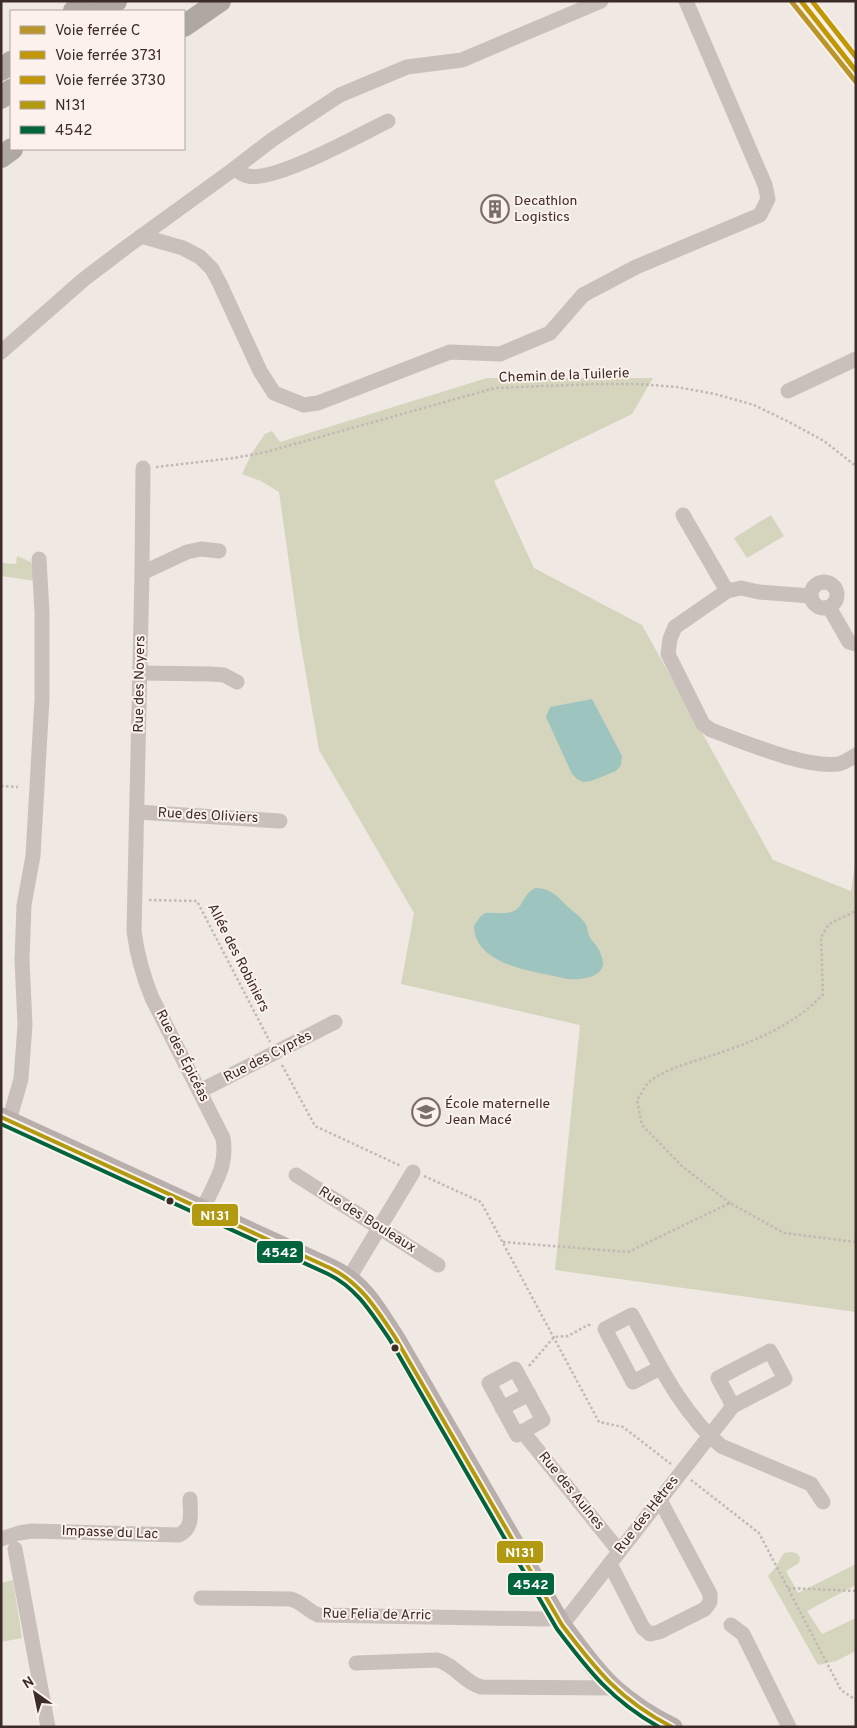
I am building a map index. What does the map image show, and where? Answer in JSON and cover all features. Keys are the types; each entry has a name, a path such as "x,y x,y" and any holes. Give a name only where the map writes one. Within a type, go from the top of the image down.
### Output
{"highway":[{"path":"75,10 88,1"},
{"path":"105,10 116,1"},
{"path":"185,25 220,1"}],"main road":[{"path":"5,1119 349,1278 374,1306 395,1337 560,1621 591,1662 614,1688 672,1727"}],"street":[{"path":"1,352 83,280 141,236 273,139 340,95 407,67 462,60 601,1"},
{"path":"141,236 183,248 200,257 212,269 260,371 274,393 304,405 318,403 450,352 500,354 550,333 583,295 636,266 760,215 768,199 765,185 686,1"},
{"path":"234,169 249,176 272,174 304,162 388,121"},
{"path":"788,391 856,359"},
{"name":"Rue des Noyers","path":"135,899 142,574 142,468"},
{"path":"683,515 727,591"},
{"path":"142,574 187,552 201,549 219,551"},
{"path":"5,1119 20,1079 25,1025 22,960 24,905 33,856 42,700 42,613 39,560"},
{"path":"824,582 833,586 837,595 833,604 829,607 819,607 812,600 811,596 814,586 824,582"},
{"path":"811,596 759,592 741,588 727,591 675,627 670,639 668,654 703,724 712,730 781,755 815,763 840,764 856,755"},
{"path":"829,607 849,642 856,644"},
{"path":"140,673 224,675 237,682"},
{"name":"Rue des Oliviers","path":"137,812 280,821"},
{"name":"Rue des Épicéas","path":"135,899 134,931 142,974 152,998 223,1138 224,1164 203,1209"},
{"name":"Rue des Cyprès","path":"200,1091 335,1022"},
{"path":"349,1278 413,1172"},
{"name":"Rue des Bouleaux","path":"296,1175 438,1265"},
{"path":"660,1368 633,1382 605,1329 632,1315 660,1368 700,1428 721,1446 811,1484 823,1502"},
{"name":"Rue des Aulnes","path":"519,1376 516,1369 489,1383 517,1435 522,1431 619,1551"},
{"path":"519,1376 543,1420 522,1431"},
{"path":"502,1408 529,1394"},
{"name":"Rue des Hêtres","path":"560,1621 610,1564 733,1406"},
{"name":"Impasse du Lac","path":"1,1539 32,1531 179,1535 188,1528 190,1523 190,1499"},
{"path":"610,1564 643,1628 650,1634 659,1632 705,1609 710,1602 710,1594 660,1500"},
{"path":"15,1549 48,1727"},
{"name":"Rue Felia de Arric","path":"202,1598 291,1599 302,1603 318,1615 544,1619 560,1621"},
{"path":"731,1625 743,1634 790,1727"},
{"path":"356,1663 437,1660 447,1662 471,1684 481,1687 614,1688"}],"path":[{"name":"Chemin de la Tuilerie","path":"142,468 234,458 266,452 495,388 593,384 677,387 715,394 754,405 824,441 856,466"},
{"path":"1,786 18,787"},
{"name":"Allée des Robiniers","path":"135,899 197,901 276,1053"},
{"path":"856,911 829,924 822,937 823,994 816,1003 782,1026 748,1043 679,1066 649,1082 637,1100 642,1125 683,1167 730,1203 784,1233 856,1242"},
{"path":"276,1053 315,1126 481,1202 599,1422 622,1427 759,1533 841,1690 856,1700"},
{"path":"503,1242 628,1252 730,1203"},
{"path":"519,1376 554,1338 568,1336 588,1325 599,1326 605,1329"},
{"path":"788,1588 856,1592"}],"green space":[{"path":"487,378 653,378 632,414 494,481 534,568 642,625 773,860 851,891 856,859 856,1312 555,1270 580,1025 401,984 414,913 319,750 299,634 279,492 261,481 242,474 252,453 265,434 272,431 280,442"},
{"path":"771,515 784,536 747,558 734,538"},
{"path":"17,556 31,562 36,581 1,576 1,563 16,564"},
{"path":"784,1553 796,1553 800,1557 799,1563 786,1571 798,1593 856,1564 856,1585 807,1611 822,1634 856,1618 856,1651 836,1661 818,1665 768,1576"},
{"path":"13,1580 22,1638 1,1642 1,1583"}],"water":[{"path":"592,699 622,756 621,765 616,771 591,781 583,782 572,774 546,717 550,707"},
{"path":"536,888 541,888 554,894 585,923 589,935 602,957 603,966 599,972 591,977 567,979 525,970 496,959 477,940 474,926 479,918 485,913 514,911 520,906 528,893"}],"rail line":[{"name":"C","path":"791,1 856,82"},
{"name":"3730","path":"801,1 856,71"},
{"name":"3731","path":"812,1 856,57"}],"transit line":[{"name":"N131","path":"1,1117 330,1268 351,1281 382,1317 395,1337 562,1625 587,1657 611,1683 638,1706 672,1727"},
{"name":"4542","path":"1,1124 328,1274 356,1294 390,1340 557,1629 602,1684 642,1717 659,1727"}],"place":[{"name":"Decathlon Logistics","path":"495,209"},
{"name":"École maternelle Jean Macé","path":"426,1112"}]}
